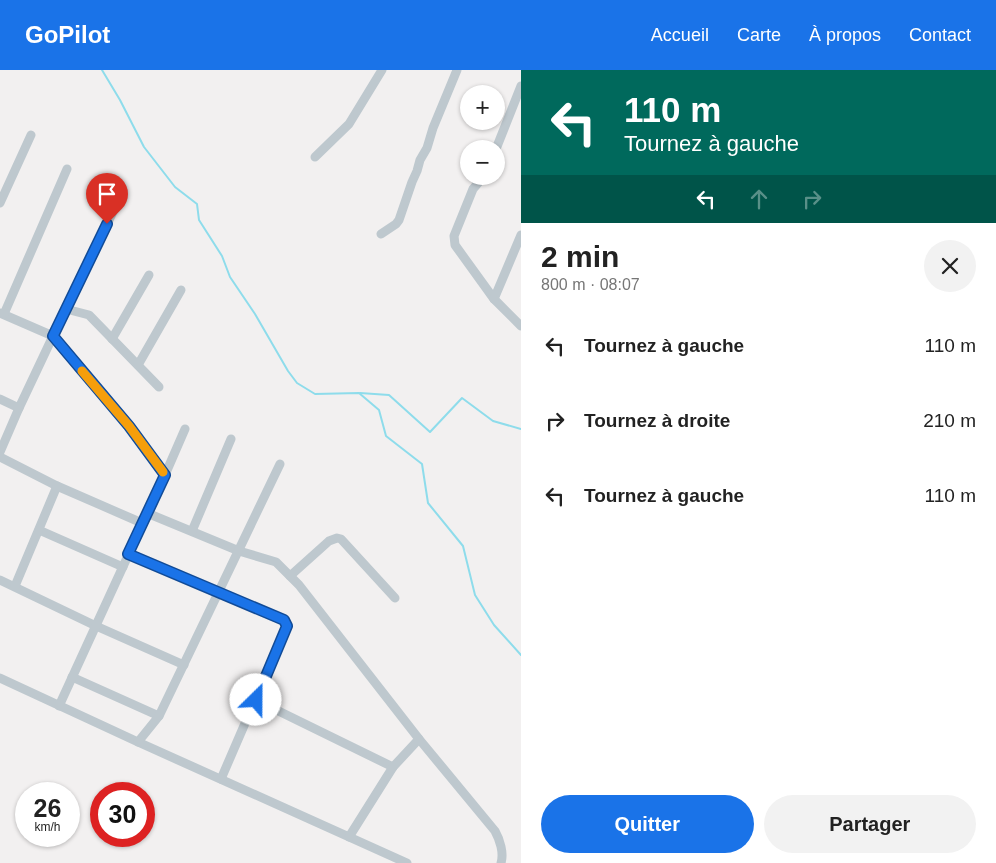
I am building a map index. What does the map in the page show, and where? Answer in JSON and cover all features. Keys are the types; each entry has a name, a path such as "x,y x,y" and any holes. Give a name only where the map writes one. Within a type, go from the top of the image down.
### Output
{"street":[{"path":"315,157 349,124 382,70"},
{"path":"381,234 399,220 420,160 427,148 433,128 457,70"},
{"path":"500,140 521,86"},
{"path":"0,203 31,135"},
{"path":"67,168 2,314 53,336 129,426 165,475"},
{"path":"476,185 454,236 455,244 494,299 521,326"},
{"path":"0,452 19,408 123,191"},
{"path":"494,299 521,235"},
{"path":"112,339 149,275"},
{"path":"138,365 181,290"},
{"path":"66,309 89,315 159,387"},
{"path":"0,399 19,408"},
{"path":"59,706 185,429"},
{"path":"192,531 231,439"},
{"path":"0,457 57,486 142,523"},
{"path":"138,742 159,716 280,464"},
{"path":"15,586 57,486"},
{"path":"147,513 239,551 276,562 299,585 419,739 495,831 502,858 500,863"},
{"path":"39,530 123,567"},
{"path":"290,576 329,541 337,538 341,539 395,598"},
{"path":"128,554 284,620 287,626 221,779"},
{"path":"0,580 184,665"},
{"path":"72,677 159,716"},
{"path":"0,678 408,863"},
{"path":"256,700 393,767"},
{"path":"349,837 393,767 419,739"}],"waterway":[{"path":"102,70 144,147 175,187 197,204 199,220 222,256 230,277 297,383 315,394 359,393 379,410 386,436 422,464 428,503 463,546 475,595 494,625 521,655"},
{"path":"360,393 389,395 430,432 462,398 493,421 521,429"}],"slow traffic":[{"path":"82,371 129,426 163,472"}],"route":[{"path":"107,224 53,336 129,426 165,475 128,554 284,620 287,626 256,700"}]}
